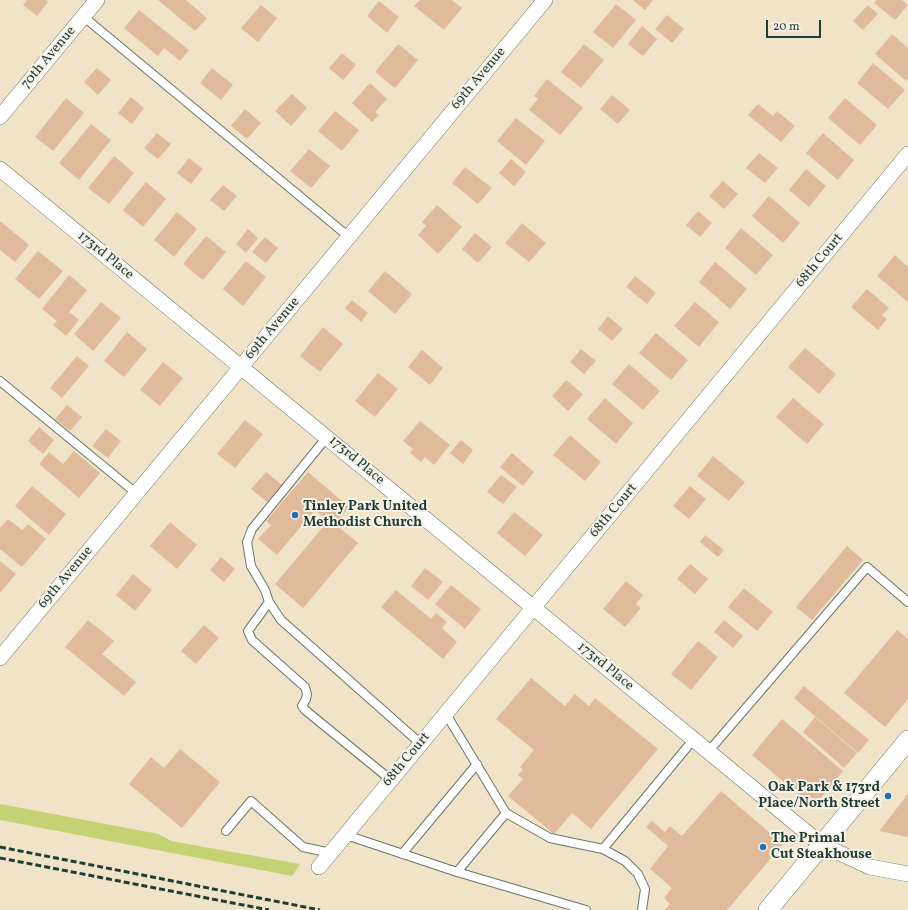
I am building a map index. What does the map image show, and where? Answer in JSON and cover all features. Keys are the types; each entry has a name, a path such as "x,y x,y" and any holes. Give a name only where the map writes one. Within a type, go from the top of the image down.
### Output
{"street":[{"name":"70th Avenue","path":"0,117 97,0"},
{"name":"69th Avenue","path":"0,658 545,0"},
{"name":"68th Court","path":"319,867 908,154"},
{"name":"173rd Place","path":"0,169 822,845 870,867 908,874"},
{"path":"768,910 908,740"}],"lane":[{"path":"84,17 349,237"},
{"path":"0,380 136,493"},
{"path":"327,437 252,529 247,542 251,566 265,590 269,602 281,620 421,744"},
{"path":"708,752 867,567 908,602"},
{"path":"269,602 248,631 252,640 305,688 307,694 302,706 305,710 391,780"},
{"path":"446,714 506,813 550,838 604,849 625,861 638,874 645,889 642,910"},
{"path":"604,849 693,740"},
{"path":"402,854 477,764"},
{"path":"226,832 251,801 303,847 331,853"},
{"path":"457,872 506,813"},
{"path":"346,835 457,872 586,910"}],"green space":[{"path":"0,804 159,834 171,841 300,864 292,876 0,820"}],"building":[{"path":"27,0 46,0 48,2 37,16 23,5"},
{"path":"158,0 186,0 207,18 195,31"},
{"path":"420,0 452,0 462,8 444,30 414,6"},
{"path":"633,0 653,0 645,10"},
{"path":"877,0 902,0 908,5 895,20 874,3"},
{"path":"379,1 399,17 387,33 367,16"},
{"path":"616,4 636,20 613,48 593,32"},
{"path":"261,5 277,18 258,42 241,28"},
{"path":"868,5 878,14 863,30 853,21"},
{"path":"139,10 189,50 180,61 164,48 158,56 124,28"},
{"path":"667,15 684,29 672,43 655,29"},
{"path":"642,26 657,39 643,56 628,44"},
{"path":"892,34 908,48 908,79 906,81 875,54"},
{"path":"398,44 418,60 395,88 375,72"},
{"path":"584,44 604,60 581,88 561,72"},
{"path":"342,53 356,65 343,80 329,68"},
{"path":"873,63 905,90 888,109 857,83"},
{"path":"97,68 111,80 98,95 84,82"},
{"path":"212,68 233,85 221,100 200,83"},
{"path":"547,79 583,108 560,135 529,110 538,99 534,96"},
{"path":"370,83 387,99 375,112 379,115 372,122 352,103"},
{"path":"292,94 307,108 291,126 275,111"},
{"path":"612,95 630,110 618,124 600,109"},
{"path":"131,97 144,108 132,124 118,113"},
{"path":"66,98 84,113 53,151 35,137"},
{"path":"845,98 877,125 860,145 828,118"},
{"path":"758,104 773,116 777,111 795,126 781,142 748,115"},
{"path":"245,109 261,123 247,139 231,126"},
{"path":"335,111 359,130 342,151 318,131"},
{"path":"516,118 545,141 526,165 497,141"},
{"path":"91,124 111,140 79,180 59,163"},
{"path":"157,133 171,144 158,159 144,148"},
{"path":"823,133 854,160 838,180 806,153"},
{"path":"309,149 330,166 311,188 290,171"},
{"path":"759,153 778,168 765,183 746,168"},
{"path":"114,156 134,173 109,204 88,188"},
{"path":"189,158 203,169 191,184 177,173"},
{"path":"511,159 526,172 514,186 499,173"},
{"path":"465,167 492,188 478,204 452,183"},
{"path":"806,169 826,186 809,207 789,190"},
{"path":"723,181 738,194 724,209 709,196"},
{"path":"146,182 166,199 143,227 123,210"},
{"path":"223,185 237,196 224,211 210,200"},
{"path":"769,196 800,223 783,243 752,216"},
{"path":"437,205 462,227 438,254 418,235 426,226 422,222"},
{"path":"698,211 712,223 700,237 686,225"},
{"path":"177,212 197,229 174,257 154,240"},
{"path":"0,221 29,245 15,262 0,250"},
{"path":"522,223 546,243 529,262 505,243"},
{"path":"741,228 773,255 756,275 725,248"},
{"path":"248,229 258,238 246,253 236,244"},
{"path":"475,233 492,247 478,263 462,249"},
{"path":"206,236 226,252 203,280 183,264"},
{"path":"265,237 278,248 266,263 252,252"},
{"path":"38,251 63,271 39,299 15,279"},
{"path":"895,255 908,267 908,302 877,276"},
{"path":"246,261 266,277 243,306 223,289"},
{"path":"715,262 747,289 730,309 699,282"},
{"path":"385,271 412,294 395,314 368,291"},
{"path":"69,275 87,290 69,312 79,320 66,336 53,325 57,321 42,309"},
{"path":"635,276 656,293 647,304 626,287"},
{"path":"867,289 889,308 882,315 887,319 878,330 851,307"},
{"path":"352,300 368,313 361,322 345,308"},
{"path":"101,302 121,318 93,351 74,334"},
{"path":"695,302 719,322 699,347 674,326"},
{"path":"608,316 623,329 612,341 598,329"},
{"path":"323,327 343,344 320,372 300,356"},
{"path":"127,332 147,349 124,377 104,361"},
{"path":"656,333 688,360 671,380 639,353"},
{"path":"805,348 836,374 819,394 788,367"},
{"path":"581,349 596,361 584,374 570,362"},
{"path":"422,350 443,368 430,385 408,367"},
{"path":"77,356 89,366 62,398 50,388"},
{"path":"163,362 183,378 160,406 140,390"},
{"path":"629,364 660,391 643,410 612,384"},
{"path":"378,373 398,389 375,417 355,401"},
{"path":"566,380 583,394 568,411 552,396"},
{"path":"605,398 633,423 616,444 587,419"},
{"path":"793,398 824,424 807,444 776,417"},
{"path":"67,405 82,417 70,431 55,419"},
{"path":"245,420 263,434 235,468 217,454"},
{"path":"420,421 450,445 434,465 425,457 421,462 410,453 413,449 403,441"},
{"path":"39,427 54,440 43,454 28,441"},
{"path":"106,429 121,441 108,458 92,446"},
{"path":"570,435 601,462 585,481 553,455"},
{"path":"461,440 473,450 463,464 450,453"},
{"path":"74,451 100,473 79,498 39,464 49,452 63,464"},
{"path":"512,453 534,472 523,486 500,467"},
{"path":"713,456 745,482 729,501 697,476"},
{"path":"266,472 282,485 267,502 251,489"},
{"path":"308,472 349,507 335,524 358,543 303,608 275,584 328,521 315,510 277,555 258,539 271,525 266,521"},
{"path":"501,475 517,487 503,504 487,492"},
{"path":"32,486 66,514 49,535 15,506"},
{"path":"690,486 706,499 689,519 673,506"},
{"path":"514,512 543,535 525,556 497,533"},
{"path":"8,519 22,530 28,524 46,539 22,567 0,549 0,528"},
{"path":"170,522 197,545 177,569 150,546"},
{"path":"705,535 724,550 718,557 700,542"},
{"path":"847,546 863,560 812,620 796,607"},
{"path":"221,557 235,569 224,582 210,570"},
{"path":"0,561 16,574 0,593"},
{"path":"690,564 708,579 695,594 677,579"},
{"path":"425,568 443,582 428,600 411,586"},
{"path":"133,574 152,590 135,611 116,595"},
{"path":"626,581 643,595 636,604 641,608 625,627 603,609"},
{"path":"451,585 481,609 465,629 435,604"},
{"path":"744,588 773,612 757,631 728,607"},
{"path":"396,590 431,619 436,613 447,622 442,628 457,642 443,659 381,607"},
{"path":"88,620 114,641 102,654 136,682 124,696 65,647"},
{"path":"724,620 743,636 733,648 714,632"},
{"path":"204,625 219,638 196,664 181,651"},
{"path":"897,630 908,639 908,699 885,727 844,693"},
{"path":"698,641 718,657 691,690 671,674"},
{"path":"531,678 565,706 575,694 589,706 595,698 658,749 591,829 572,813 554,834 508,796 523,779 518,775 523,770 520,767 534,750 496,719"},
{"path":"804,686 869,740 858,753 794,698"},
{"path":"815,717 857,753 844,768 803,732"},
{"path":"782,719 843,771 813,807 752,755"},
{"path":"180,749 220,782 182,828 129,784 151,757 164,768"},
{"path":"721,791 783,844 727,910 665,910 670,904 664,898 672,888 650,869 668,846 646,827 652,821 665,832 670,826 682,836"},
{"path":"908,794 908,837 879,831"}],"railway":[{"path":"0,847 320,910"},
{"path":"0,858 269,910"}],"place":[{"name":"Tinley Park United Methodist Church","path":"295,515"},
{"name":"Oak Park & 173rd Place/North Street","path":"888,796"},
{"name":"The Primal Cut Steakhouse","path":"763,847"}]}
